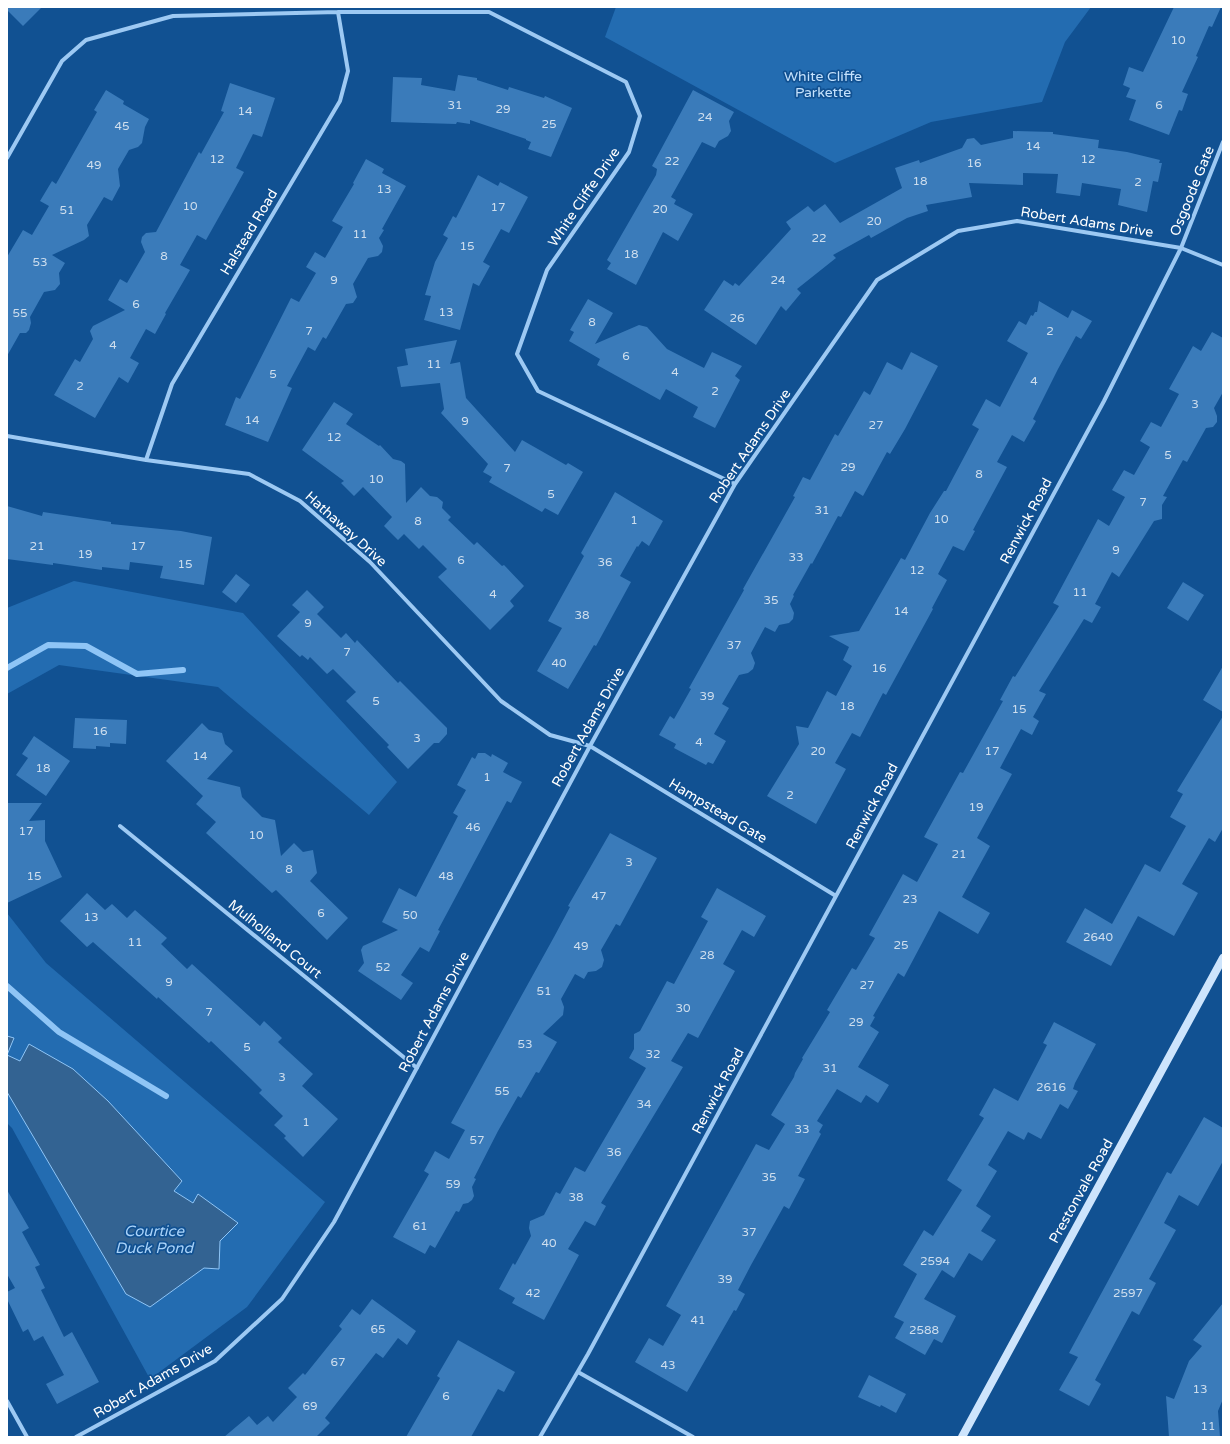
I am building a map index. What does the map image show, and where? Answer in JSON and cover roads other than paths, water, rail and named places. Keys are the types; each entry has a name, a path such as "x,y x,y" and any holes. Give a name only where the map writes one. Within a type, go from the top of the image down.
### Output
{"street":[{"name":"White Cliffe Drive","path":"7,158 62,61 86,40 172,16 338,12 489,12 626,82 640,116 629,152 547,270 516,354 538,391 734,484"},
{"name":"Halstead Road","path":"146,460 172,384 340,100 348,72 338,12"},
{"name":"Osgoode Gate","path":"1180,248 1223,142"},
{"name":"Robert Adams Drive","path":"76,1437 215,1362 282,1299 334,1222 590,746 734,484 877,280 958,232 1017,220 1180,248 1223,265"},
{"name":"Renwick Road","path":"540,1437 578,1372 1104,401 1180,248"},
{"name":"Hathaway Drive","path":"7,436 146,460 250,474 300,501 370,562 501,701 550,735 590,746"},
{"name":"Hampstead Gate","path":"590,746 836,896"},
{"name":"Mulholland Court","path":"120,826 417,1068"},
{"name":"Prestonvale Road","path":"962,1437 1223,958"},
{"path":"578,1372 693,1437"},
{"path":"7,1401 27,1437"}],"water":[{"path":"7,1036 14,1038 7,1055"},
{"name":"Courtice Duck Pond","path":"29,1044 73,1069 108,1101 182,1181 174,1191 193,1203 198,1194 238,1223 220,1241 219,1269 204,1268 150,1307 126,1294 7,1092 7,1055 20,1061"}],"waterway":[{"path":"7,668 48,645 86,646 137,674 183,670"},
{"path":"7,986 59,1032 166,1096"}],"park label":[{"name":"White Cliffe Parkette","path":"823,84"}]}
